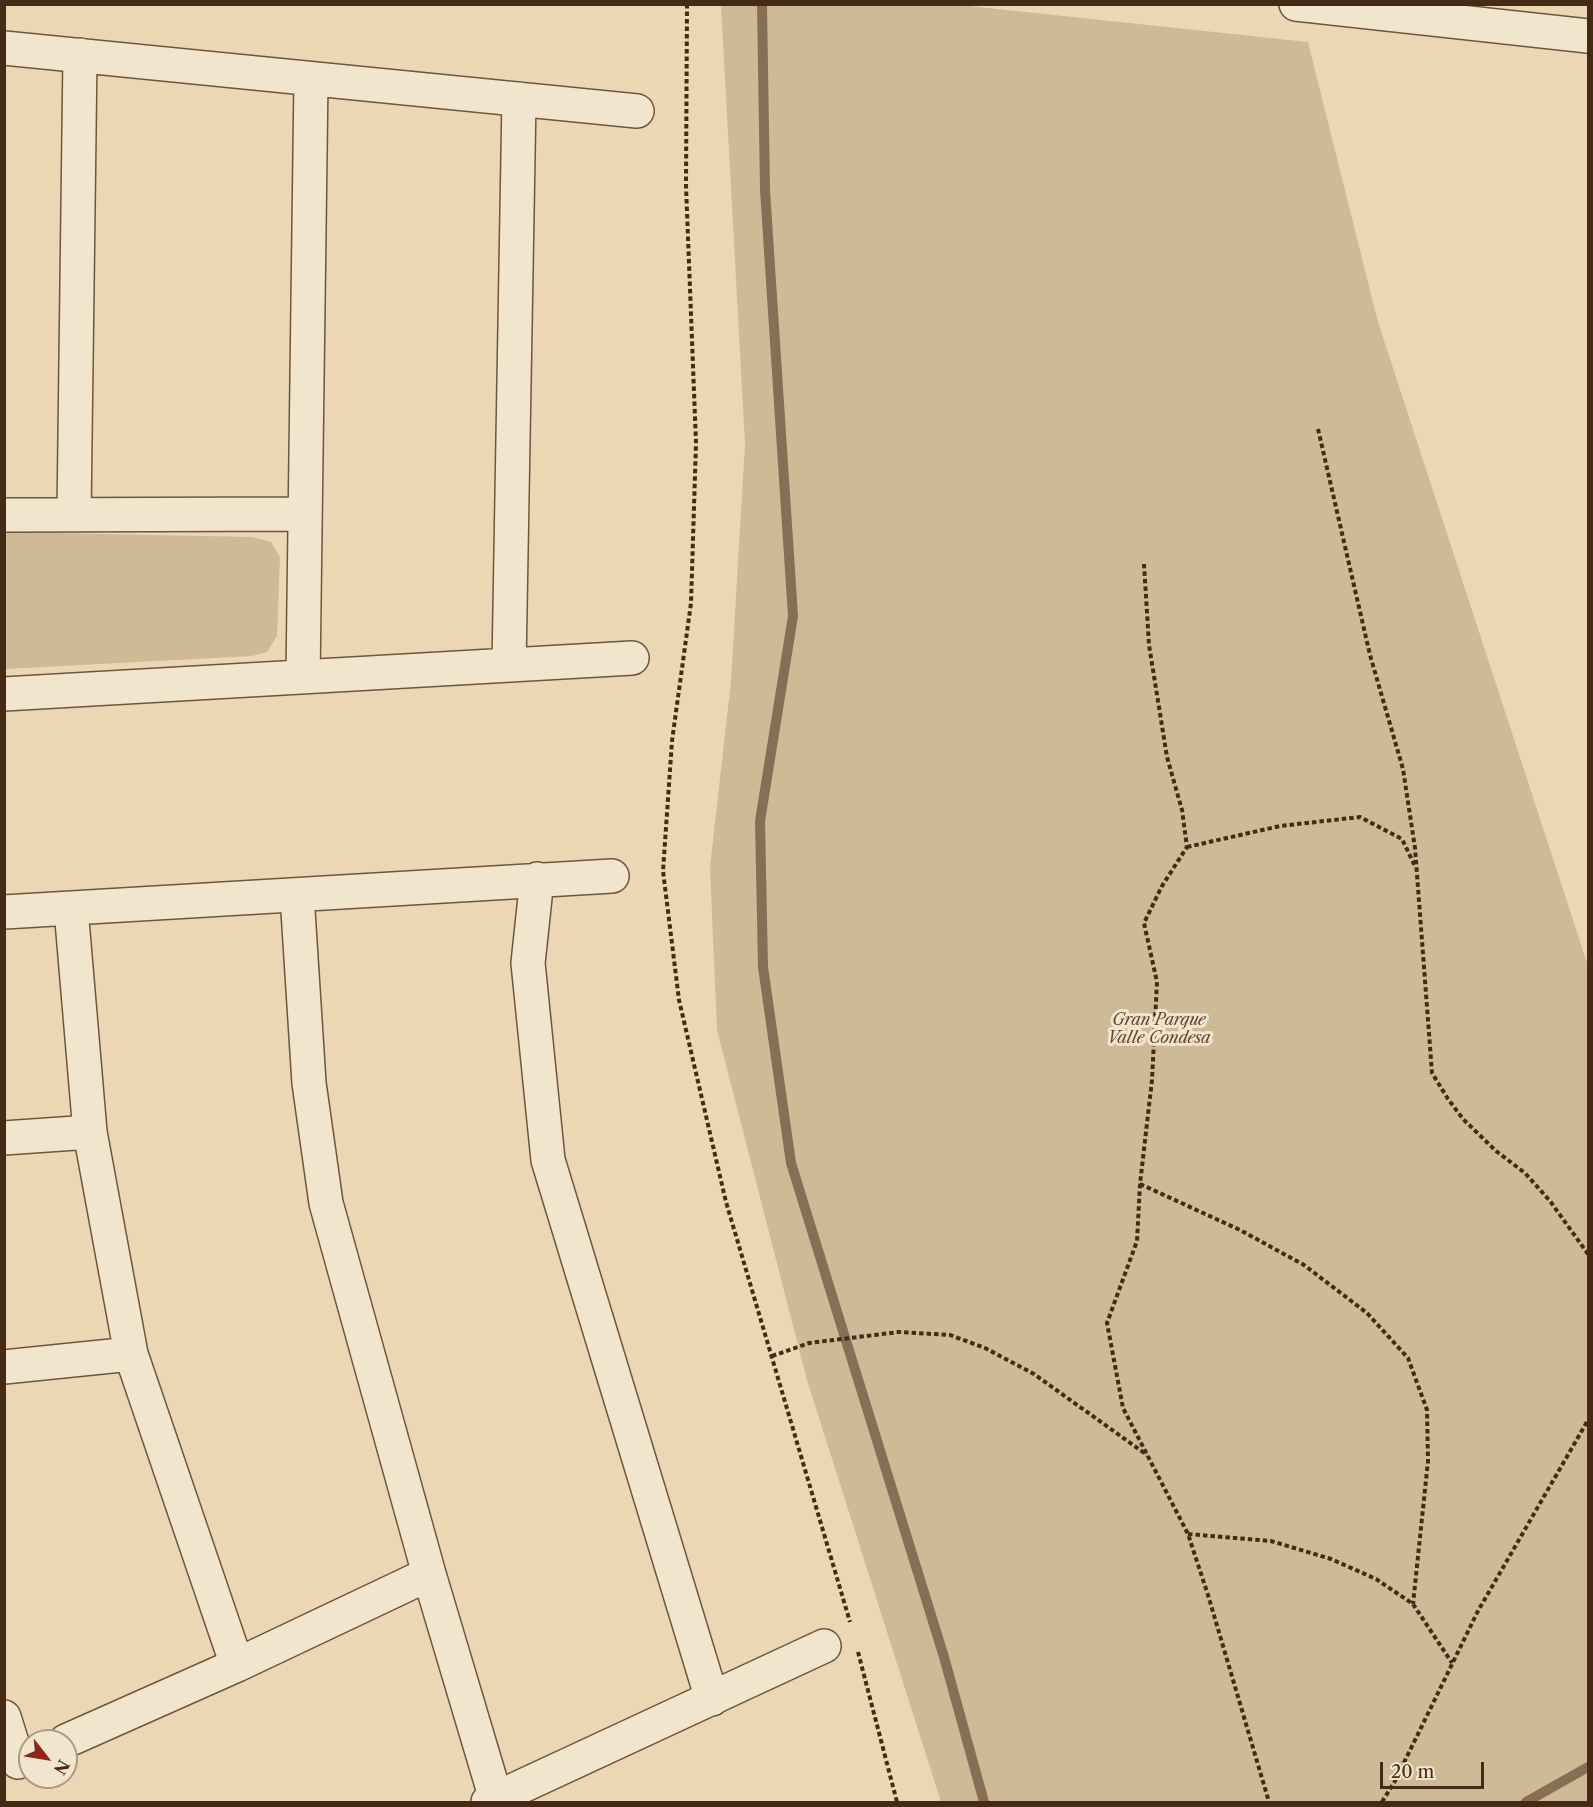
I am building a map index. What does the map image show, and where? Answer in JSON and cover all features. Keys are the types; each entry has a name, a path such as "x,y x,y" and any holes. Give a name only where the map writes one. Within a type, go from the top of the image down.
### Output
{"street":[{"path":"1296,4 1588,36"},
{"path":"4,48 637,111"},
{"path":"74,515 80,55"},
{"path":"303,677 312,79"},
{"path":"509,666 519,99"},
{"path":"4,515 305,514"},
{"path":"4,694 632,658"},
{"path":"4,912 612,876"},
{"path":"537,879 528,963 548,1160 712,1699"},
{"path":"297,895 309,1083 326,1203 492,1801 824,1646"},
{"path":"71,909 90,1132 131,1354 237,1665"},
{"path":"4,1138 90,1132"},
{"path":"4,1367 131,1354"},
{"path":"78,1736 237,1665 429,1574"},
{"path":"4,1716 18,1763"}],"path":[{"path":"687,4 686,186 696,443 691,603 672,741 663,870 679,1000 726,1202 850,1624"},
{"path":"1318,429 1370,655 1403,769 1416,870 1432,1073 1463,1119 1550,1200 1588,1254"},
{"path":"1144,564 1149,645 1167,756 1182,810 1187,847 1162,886 1144,922 1157,982 1152,1080 1140,1184 1137,1241 1107,1323 1123,1408 1188,1534 1269,1803"},
{"path":"1187,847 1280,826 1360,817 1402,839 1416,870"},
{"path":"1140,1184 1240,1230 1304,1265 1367,1313 1408,1358 1428,1410 1428,1461 1413,1604"},
{"path":"772,1356 809,1343 828,1340 899,1332 950,1335 985,1348 1034,1374 1148,1456"},
{"path":"1382,1803 1478,1611 1588,1420"},
{"path":"1188,1534 1271,1542 1331,1559 1376,1579 1413,1604 1452,1664"},
{"path":"856,1646 897,1803"}],"green space":[{"name":"Gran Parque Valle Condesa","path":"721,5 960,5 1308,42 1378,322 1588,966 1588,1802 941,1802 807,1380 717,1030 710,867 731,681 745,444"},
{"path":"5,532 252,537 271,542 280,557 277,636 267,652 252,656 5,669"}],"waterway":[{"path":"762,4 765,190 793,616 760,821 763,967 791,1163 944,1657 984,1802"},
{"path":"1526,1802 1588,1767"}]}
